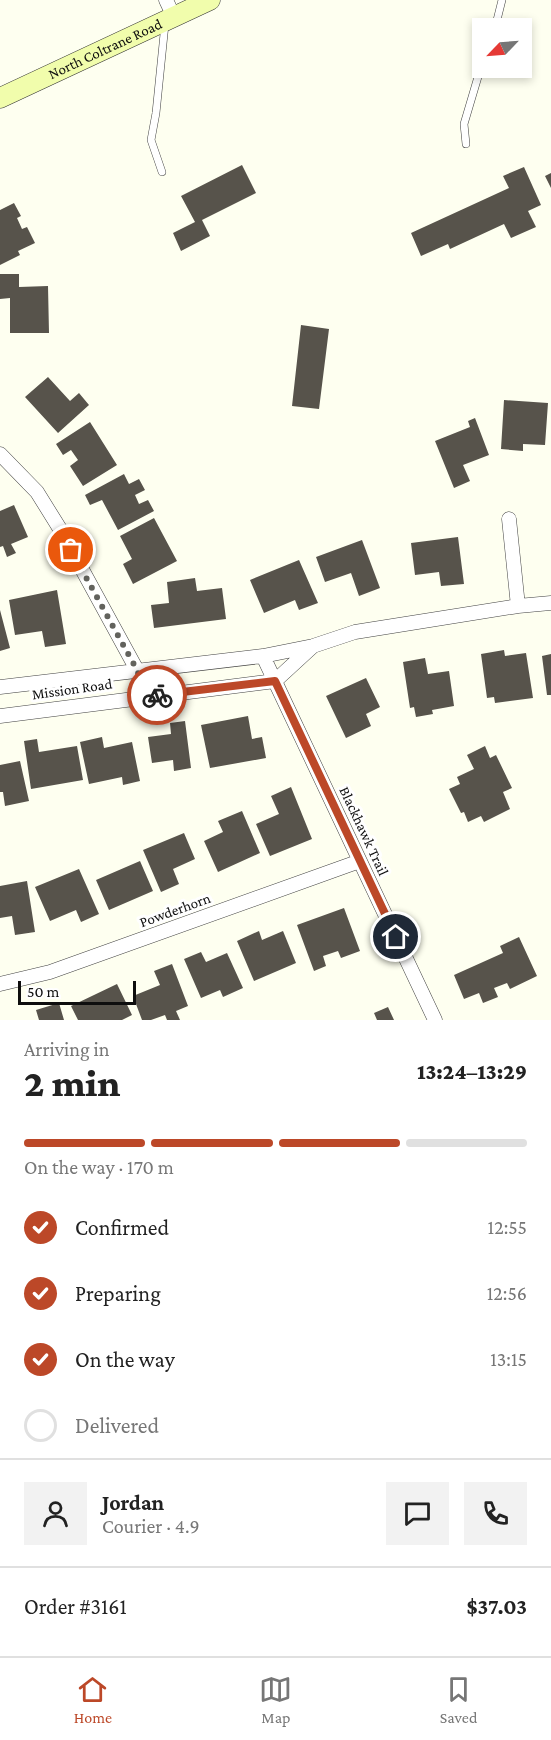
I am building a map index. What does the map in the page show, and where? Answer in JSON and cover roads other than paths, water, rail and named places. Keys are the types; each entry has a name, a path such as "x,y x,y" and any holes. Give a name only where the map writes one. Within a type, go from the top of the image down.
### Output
{"street":[{"name":"North Coltrane Road","path":"3,94 168,13 198,2"},
{"path":"0,454 37,492 60,529 137,670 146,696"},
{"path":"509,519 518,606"},
{"name":"Mission Road","path":"0,687 263,656 313,646 355,632 518,606 551,603"},
{"name":"Mission Road","path":"0,716 275,681 313,646"},
{"name":"Blackhawk Trail","path":"263,656 435,1020"},
{"name":"Powderhorn","path":"0,984 50,972 360,861"}],"lane":[{"path":"498,18 502,0"},
{"path":"162,172 151,140 168,13"},
{"path":"466,144 464,124 478,78"}]}
